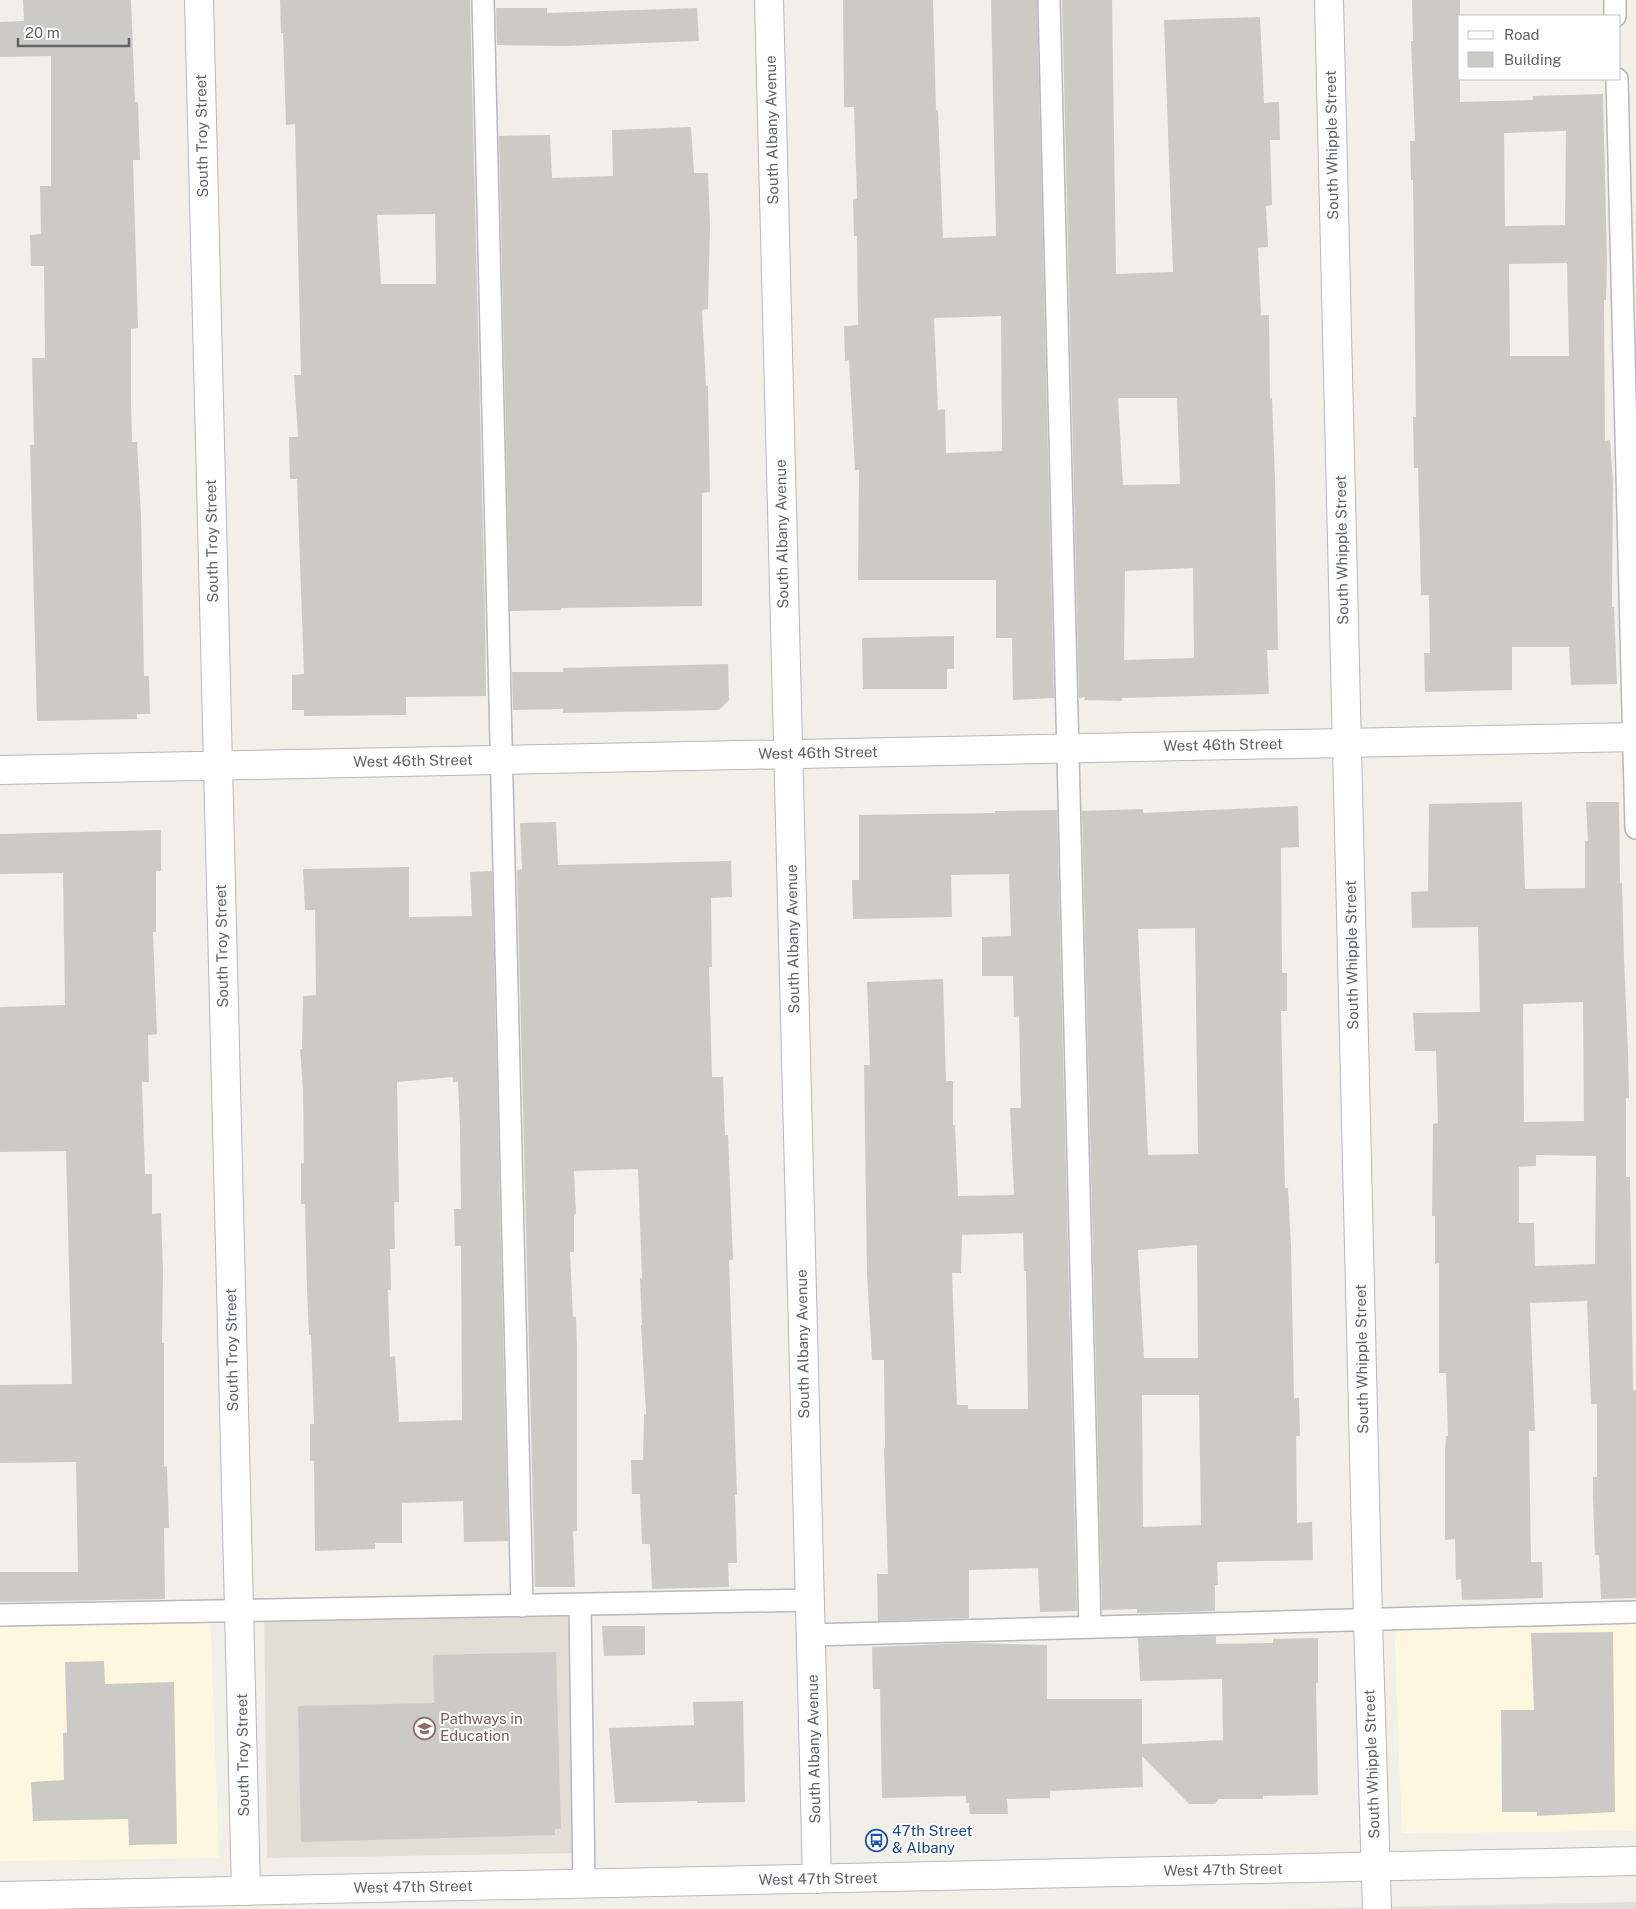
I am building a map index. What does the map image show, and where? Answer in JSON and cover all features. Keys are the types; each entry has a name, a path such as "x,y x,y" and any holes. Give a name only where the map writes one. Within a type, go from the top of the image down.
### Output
{"street":[{"name":"South Troy Street","path":"198,0 246,1891"},
{"name":"South Albany Avenue","path":"768,0 817,1879"},
{"name":"South Whipple Street","path":"1329,0 1368,1620 1377,1909"},
{"name":"West 46th Street","path":"0,770 1635,737"},
{"name":"West 47th Street","path":"0,1896 78,1902 246,1891 1636,1861"}],"lane":[{"path":"483,0 522,1606"},
{"path":"1050,0 1090,1627"},
{"path":"1615,0 1615,15"},
{"path":"1617,80 1636,828"},
{"path":"0,1616 810,1600"},
{"path":"580,1604 584,1884"},
{"path":"811,1635 1636,1612"}],"shaded area":[{"name":"Pathways in Education","path":"581,1604 584,1853 267,1858 264,1608"},
{"path":"210,1611 219,1858 0,1861 0,1616"},
{"path":"1636,1612 1636,1831 1402,1833 1394,1619"},
{"path":"1636,1902 1636,1909 1279,1909"}],"building":[{"path":"23,0 131,0 135,102 138,102 140,160 133,160 138,328 131,329 132,442 137,442 141,515 144,676 149,676 150,714 137,714 137,719 37,721 30,445 34,445 32,358 45,358 44,266 31,266 30,235 41,234 40,186 51,186 51,56 0,57 0,22 24,21"},
{"path":"280,0 470,0 486,696 406,697 406,715 304,716 304,710 292,710 292,675 304,674 297,479 290,479 289,437 298,437 294,375 301,375 295,124 286,125 283,33 281,33","holes":["435,214 436,284 381,284 377,215"]},
{"path":"843,0 933,0 936,110 938,110 943,238 996,236 991,0 1037,0 1054,698 1013,700 1012,638 996,638 996,580 858,580 859,470 855,470 849,360 845,361 844,326 858,325 857,236 854,236 853,200 857,199 854,107 844,107","holes":["1001,316 1002,451 946,453 945,409 938,410 934,318"]},
{"path":"1062,0 1112,0 1116,274 1173,272 1164,20 1260,17 1264,103 1279,102 1280,140 1270,140 1272,205 1266,206 1268,247 1258,248 1261,315 1269,315 1270,398 1272,398 1275,480 1278,650 1267,650 1269,694 1122,698 1122,701 1084,700 1085,697 1079,698","holes":["1118,398 1177,398 1180,484 1123,485","1193,568 1194,658 1124,660 1125,571"]},
{"path":"1412,0 1460,0 1460,15 1458,15 1458,80 1460,80 1460,102 1533,100 1533,96 1603,94 1607,261 1606,300 1604,300 1605,441 1610,440 1613,482 1612,607 1614,607 1617,684 1571,685 1569,647 1512,647 1512,690 1425,692 1424,653 1430,653 1429,595 1421,595 1418,468 1414,468 1413,417 1416,417 1413,180 1411,180 1410,141 1415,141 1411,41 1413,41","holes":["1566,131 1565,225 1505,226 1504,133","1567,263 1569,356 1510,356 1509,264"]},
{"path":"496,8 547,8 547,13 697,8 699,41 564,46 497,45"},
{"path":"691,127 694,173 708,173 710,225 708,309 702,310 706,386 708,386 710,492 702,493 702,606 561,608 561,610 510,611 499,136 550,135 552,178 613,176 612,130"},
{"path":"954,636 954,669 947,669 947,689 863,689 862,638"},
{"path":"728,664 729,700 719,710 563,713 563,709 513,710 512,672 563,672 563,668"},
{"path":"1522,802 1525,889 1585,888 1585,841 1588,841 1586,802 1619,802 1620,883 1622,883 1629,1098 1626,1098 1626,1177 1630,1177 1633,1390 1636,1390 1636,1598 1601,1599 1599,1555 1595,1555 1593,1497 1593,1477 1597,1477 1597,1404 1591,1404 1587,1301 1530,1303 1535,1431 1529,1431 1531,1562 1542,1562 1543,1598 1462,1600 1461,1579 1456,1580 1455,1539 1445,1540 1445,1451 1446,1436 1448,1436 1446,1373 1439,1373 1439,1263 1435,1264 1435,1216 1432,1216 1433,1124 1438,1123 1436,1051 1415,1051 1413,1013 1480,1012 1478,927 1412,928 1411,892 1428,891 1429,804","holes":["1583,1002 1584,1121 1524,1122 1523,1004","1536,1155 1596,1156 1595,1264 1535,1266 1534,1223 1519,1223 1519,1167 1536,1166"]},
{"path":"1298,806 1299,847 1281,848 1282,973 1287,973 1287,1011 1281,1011 1285,1188 1288,1188 1291,1246 1294,1398 1299,1398 1300,1436 1296,1436 1297,1523 1312,1522 1313,1560 1217,1562 1218,1585 1215,1585 1215,1611 1137,1613 1137,1609 1102,1610 1082,811 1143,809 1143,813","holes":["1195,928 1198,1154 1148,1155 1138,929","1197,1245 1198,1358 1144,1358 1138,1250","1142,1395 1199,1395 1201,1525 1143,1527"]},
{"path":"1057,810 1077,1611 1040,1612 1038,1568 969,1570 969,1618 878,1621 877,1574 888,1574 884,1448 884,1360 872,1360 867,1273 864,1065 870,1065 867,982 943,979 946,1081 953,1081 953,1125 955,1125 958,1196 1014,1195 1010,1108 1021,1108 1019,1016 1014,1017 1013,976 982,976 982,937 1011,936 1009,874 951,875 952,917 853,919 852,880 859,880 859,815 995,813 995,811","holes":["1023,1233 1024,1271 1026,1271 1028,1409 968,1409 968,1405 957,1405 952,1273 961,1273 962,1235"]},
{"path":"556,822 558,865 731,861 732,897 711,898 712,967 709,967 712,1077 723,1077 725,1135 728,1135 733,1260 729,1260 737,1495 735,1495 737,1563 728,1563 729,1587 652,1589 650,1544 642,1544 640,1494 632,1494 631,1460 643,1460 644,1414 646,1414 641,1325 640,1278 642,1278 638,1169 574,1171 576,1214 574,1214 574,1252 570,1252 573,1317 576,1317 577,1348 577,1531 573,1531 575,1587 535,1587 517,870 522,869 520,823"},
{"path":"161,830 161,871 156,871 156,932 153,932 157,1034 148,1035 149,1082 142,1082 145,1174 152,1174 152,1214 161,1213 164,1467 167,1466 169,1528 164,1528 165,1599 0,1602 0,1572 78,1572 76,1462 0,1463 0,1385 72,1384 66,1151 0,1152 0,1007 65,1005 63,873 0,874 0,834"},
{"path":"409,867 409,917 472,916 470,872 492,871 508,1541 464,1542 463,1501 402,1503 402,1543 375,1543 375,1549 315,1551 314,1461 310,1461 310,1424 314,1424 311,1335 309,1335 305,1204 301,1204 301,1163 304,1163 303,1089 300,1049 302,1049 303,996 316,995 315,910 305,910 303,869","holes":["453,1077 453,1082 458,1082 460,1128 461,1209 454,1209 455,1246 461,1246 462,1420 399,1422 395,1356 390,1357 388,1290 391,1290 390,1249 395,1249 394,1202 399,1202 397,1082"]},
{"path":"602,1626 645,1626 645,1655 604,1656"},
{"path":"1613,1632 1615,1812 1537,1816 1537,1812 1502,1812 1501,1710 1534,1710 1531,1633"},
{"path":"1216,1636 1216,1644 1273,1643 1273,1639 1318,1638 1318,1683 1316,1683 1318,1795 1263,1796 1263,1799 1219,1799 1215,1804 1189,1804 1142,1756 1143,1787 1050,1791 1050,1798 1007,1799 1008,1814 970,1814 969,1803 966,1803 966,1796 882,1798 880,1689 873,1689 872,1647 970,1643 1047,1645 1047,1699 1142,1699 1142,1744 1223,1740 1222,1679 1140,1681 1138,1638"},
{"path":"556,1652 561,1829 555,1829 555,1835 301,1842 298,1706 434,1703 433,1655"},
{"path":"104,1661 105,1684 174,1682 177,1844 129,1845 128,1819 33,1821 31,1782 64,1780 63,1733 67,1733 65,1662"},
{"path":"743,1701 745,1802 615,1803 609,1728 694,1725 693,1702"}],"place":[{"name":"Pathways in Education","path":"424,1728"},
{"name":"47th Street & Albany","path":"876,1840"}]}
